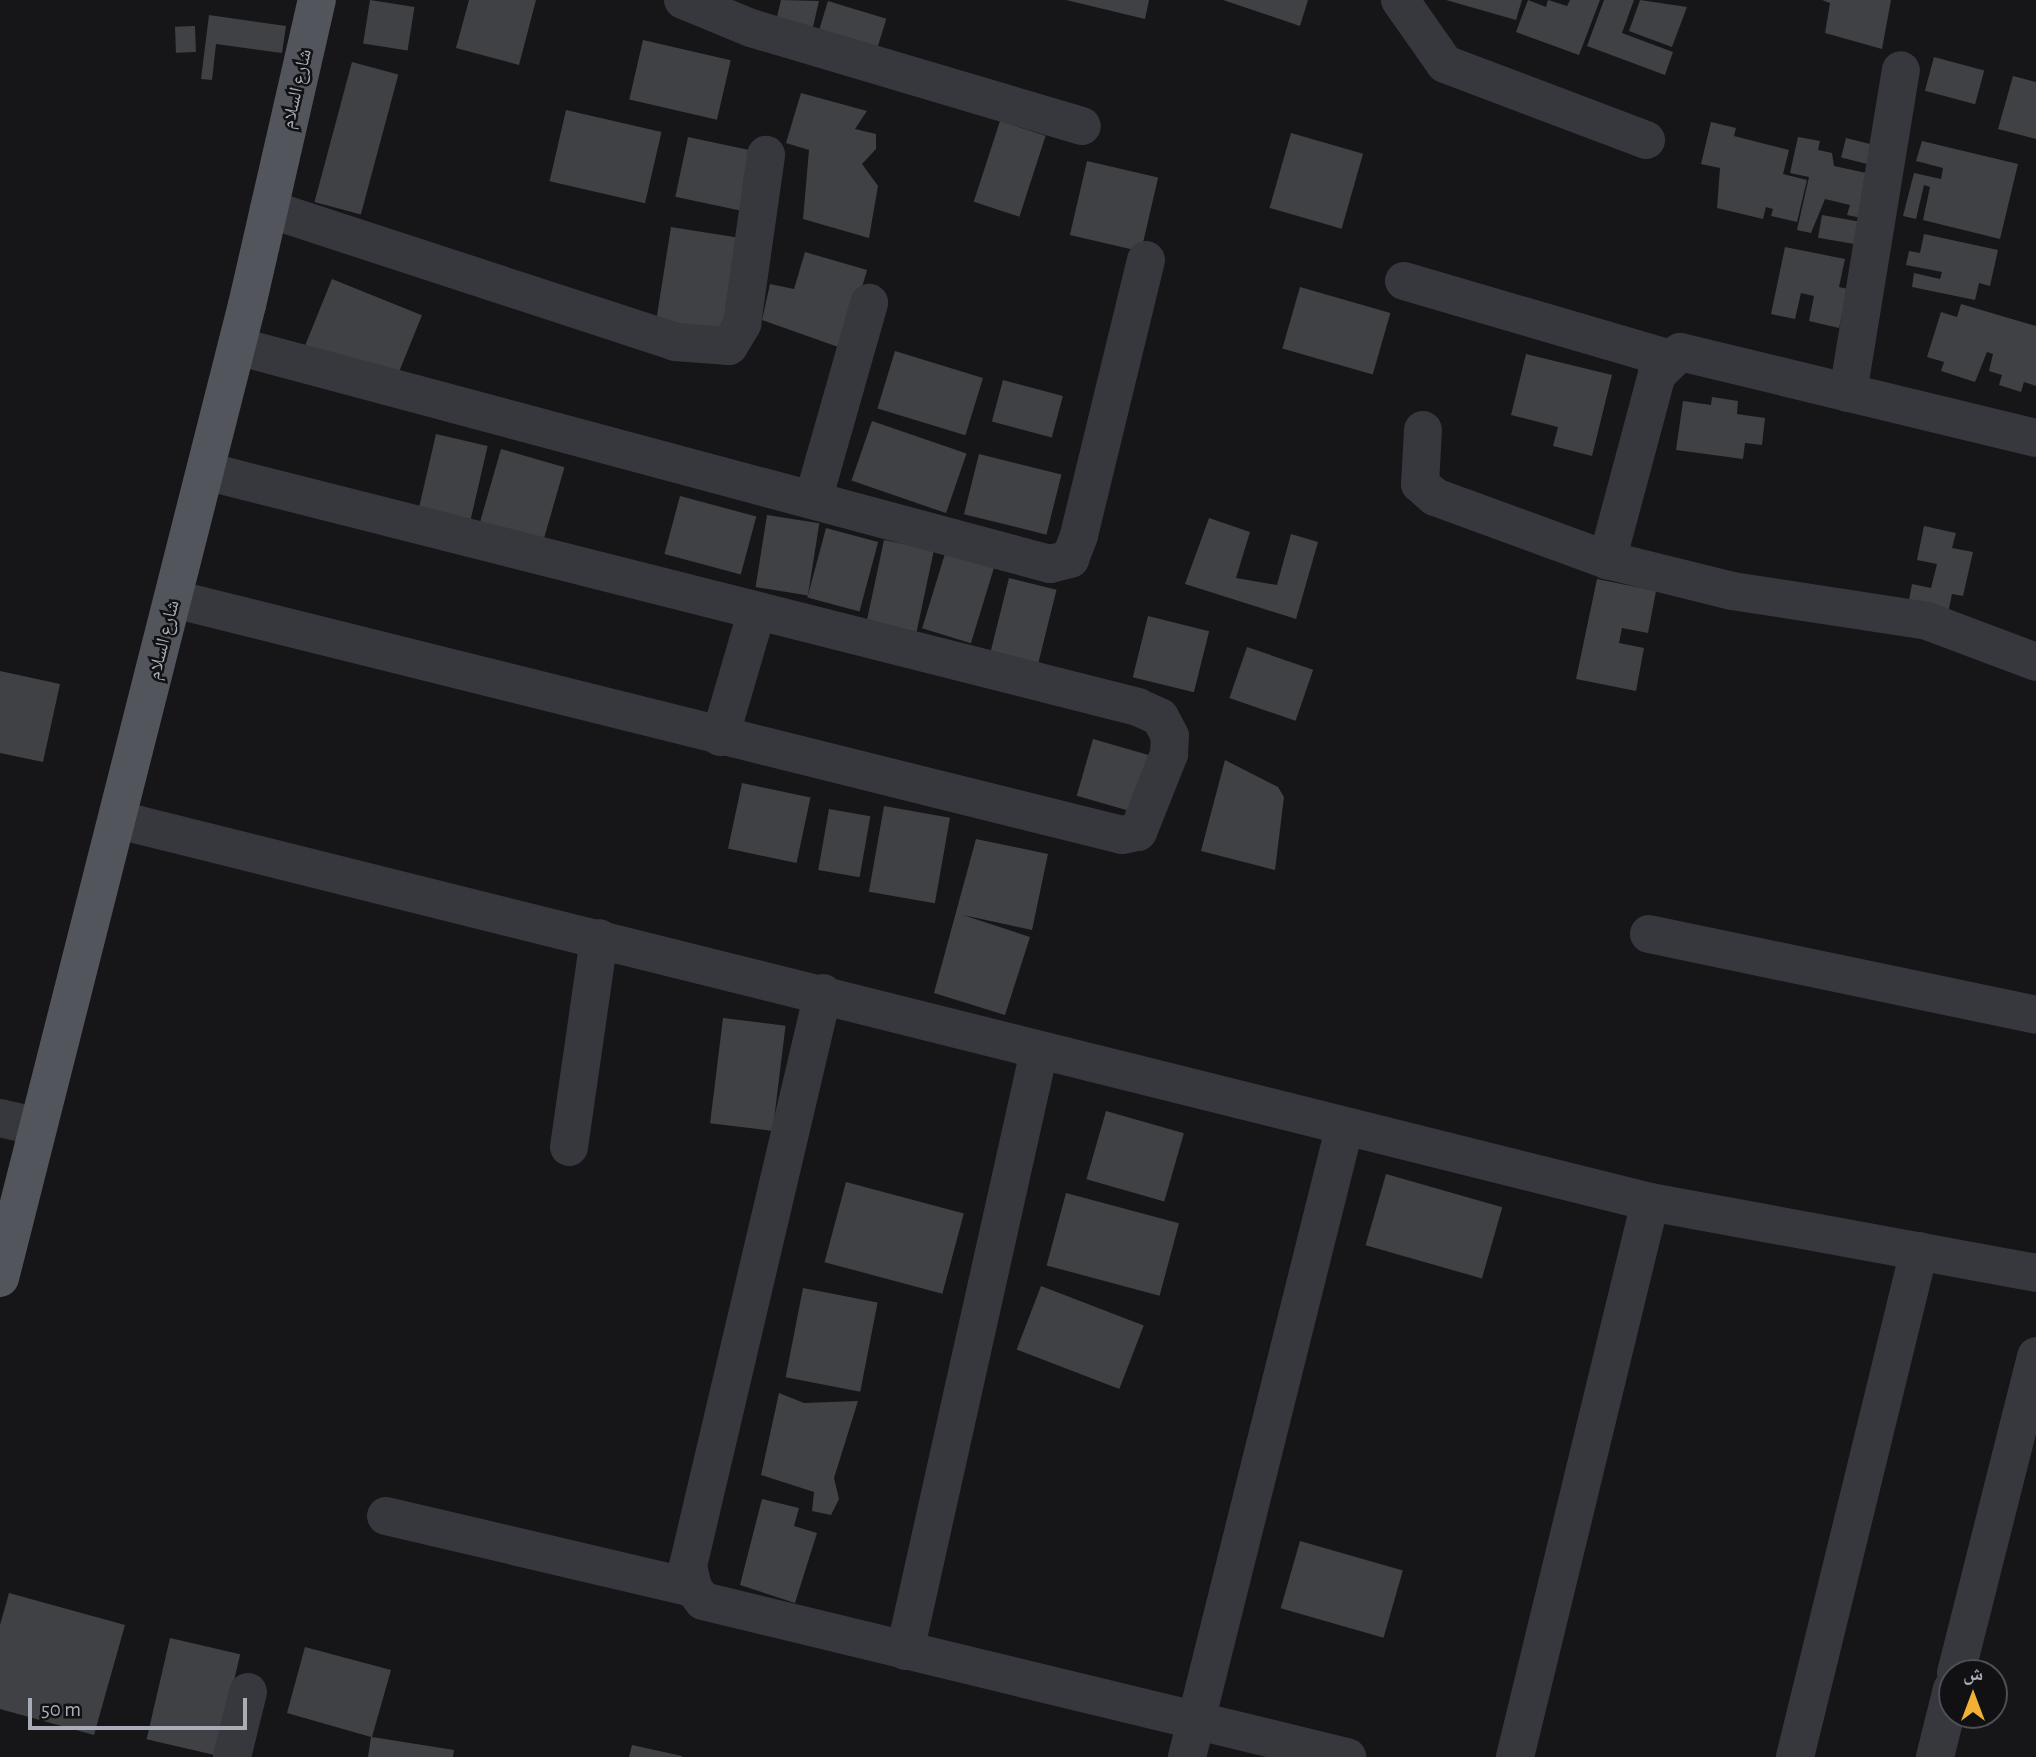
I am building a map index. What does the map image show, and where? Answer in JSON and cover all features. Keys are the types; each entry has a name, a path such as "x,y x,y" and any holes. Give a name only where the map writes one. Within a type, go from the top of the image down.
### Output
{"main road":[{"name":"شارع السلام","path":"0,1278 119,820 237,346 317,0"}],"street":[{"path":"683,0 751,28 1082,127"},
{"path":"1400,0 1445,64 1646,139"},
{"path":"1848,393 1901,70"},
{"path":"269,209 675,342 729,346 743,324 766,155"},
{"path":"237,346 1050,564 1070,559 1146,260"},
{"path":"1404,281 1667,358 1697,352 1848,393 2036,438"},
{"path":"813,500 869,303"},
{"path":"1607,560 1650,395 1667,358"},
{"path":"1423,430 1420,484 1435,497 1607,560 1732,591 1927,621 2036,662"},
{"path":"174,599 1122,835 1138,832 1169,754 1170,736 1160,717 1138,707 756,614 205,471"},
{"path":"720,737 756,614"},
{"path":"119,820 823,993 1344,1129 1650,1202 2036,1273"},
{"path":"1649,934 2036,1015"},
{"path":"569,1147 599,938"},
{"path":"823,993 688,1566 693,1588 703,1601 905,1651 1191,1740 1347,1757"},
{"path":"905,1651 1039,1051"},
{"path":"0,1118 38,1127"},
{"path":"1191,1740 1344,1129"},
{"path":"1515,1757 1650,1202"},
{"path":"1795,1757 1919,1251"},
{"path":"1960,1659 2036,1356"},
{"path":"386,1516 693,1588"},
{"path":"232,1757 248,1692"},
{"path":"1935,1757 1942,1729"}],"building":[{"path":"370,0 414,7 408,50 363,43"},
{"path":"469,0 536,0 519,65 456,48"},
{"path":"781,0 819,1 810,40 776,21"},
{"path":"1066,0 1149,0 1145,19"},
{"path":"1223,0 1308,0 1300,26"},
{"path":"1446,0 1522,0 1516,20"},
{"path":"1528,0 1546,7 1548,0 1567,6 1570,0 1600,0 1579,55 1516,32"},
{"path":"1604,0 1634,0 1622,33 1673,52 1665,75 1587,46"},
{"path":"1640,0 1687,7 1672,47 1629,31"},
{"path":"1822,0 1891,0 1882,49 1825,33 1830,3"},
{"path":"828,1 886,19 873,62 815,44"},
{"path":"209,15 286,26 282,53 216,44 212,80 201,79"},
{"path":"195,26 196,52 176,53 175,27"},
{"path":"643,40 731,60 717,120 629,99"},
{"path":"1934,57 1984,70 1975,104 1925,91"},
{"path":"352,62 398,74 361,214 314,202"},
{"path":"2013,76 2036,82 2036,139 1998,129"},
{"path":"801,93 867,111 855,129 876,134 876,149 862,164 878,186 869,238 803,219 809,150 786,143"},
{"path":"566,110 661,132 645,203 550,181"},
{"path":"1000,121 1046,136 1019,217 974,202"},
{"path":"1711,122 1736,128 1734,136 1789,150 1783,174 1807,180 1797,222 1771,216 1773,209 1766,207 1763,219 1717,208 1720,168 1701,164"},
{"path":"1291,133 1363,154 1342,229 1270,208"},
{"path":"688,137 758,152 746,212 675,197"},
{"path":"1798,137 1820,141 1818,150 1832,153 1834,166 1871,174 1861,218 1847,215 1850,205 1825,199 1811,233 1797,230 1809,177 1790,173"},
{"path":"1846,138 1875,145 1870,165 1841,157"},
{"path":"1922,141 2018,164 2000,239 1923,220 1930,187 1924,185 1916,219 1903,216 1914,173 1941,179 1943,168 1916,161"},
{"path":"1087,161 1158,177 1141,251 1070,235"},
{"path":"1822,215 1868,223 1864,246 1818,238"},
{"path":"671,227 742,238 726,339 655,328"},
{"path":"1924,234 1998,250 1990,286 1979,283 1975,300 1912,287 1914,273 1940,279 1942,272 1906,265 1909,251 1920,253"},
{"path":"1785,247 1845,259 1839,287 1848,289 1839,328 1809,321 1814,296 1801,293 1795,319 1771,314"},
{"path":"805,252 867,270 844,349 762,320 770,284 794,289"},
{"path":"332,279 422,315 395,382 305,346"},
{"path":"1300,287 1390,313 1373,374 1282,349"},
{"path":"1961,304 2036,326 2036,386 2024,382 2021,392 1999,385 2002,375 1989,371 1993,354 1987,352 1975,382 1941,371 1944,362 1927,357 1941,312 1957,317"},
{"path":"895,351 983,378 965,435 877,408"},
{"path":"1526,354 1612,375 1592,456 1553,446 1558,427 1511,415"},
{"path":"1003,380 1063,396 1052,438 992,422"},
{"path":"1712,397 1738,401 1737,414 1765,418 1762,445 1745,443 1743,459 1676,450 1683,401 1711,405"},
{"path":"872,421 967,454 946,513 851,481"},
{"path":"436,434 488,446 467,536 415,524"},
{"path":"501,449 564,467 540,554 476,536"},
{"path":"979,454 1061,475 1046,535 964,514"},
{"path":"680,496 756,516 741,574 664,554"},
{"path":"767,515 819,523 808,595 756,587"},
{"path":"1209,518 1250,532 1236,578 1277,585 1291,534 1318,542 1296,619 1185,584"},
{"path":"1924,526 1956,533 1952,548 1973,552 1963,596 1952,594 1948,613 1908,605 1912,584 1931,588 1937,564 1917,560"},
{"path":"826,528 878,542 860,612 807,598"},
{"path":"884,540 934,551 917,632 867,621"},
{"path":"947,547 996,562 971,643 922,628"},
{"path":"1009,578 1057,590 1038,663 991,651"},
{"path":"1597,579 1656,591 1648,633 1622,628 1619,643 1644,648 1636,691 1576,679"},
{"path":"1148,616 1209,631 1194,692 1133,677"},
{"path":"1247,647 1313,670 1296,721 1229,698"},
{"path":"0,671 60,684 43,762 0,753"},
{"path":"1093,739 1156,757 1140,814 1077,796"},
{"path":"1225,760 1278,787 1284,797 1275,870 1201,851"},
{"path":"742,783 810,798 797,863 728,849"},
{"path":"884,806 950,818 935,903 869,892"},
{"path":"829,809 870,816 860,877 818,870"},
{"path":"976,839 1048,854 1032,930 963,915 1030,937 1005,1015 934,993"},
{"path":"723,1018 786,1026 773,1131 710,1123"},
{"path":"1106,1111 1184,1133 1164,1202 1086,1179"},
{"path":"1386,1174 1502,1207 1482,1278 1366,1245"},
{"path":"846,1182 964,1214 942,1294 825,1262"},
{"path":"1066,1193 1179,1223 1160,1296 1047,1265"},
{"path":"1041,1286 1144,1325 1119,1389 1017,1349"},
{"path":"803,1288 878,1303 860,1392 786,1377"},
{"path":"779,1393 804,1403 858,1401 834,1478 839,1499 831,1515 812,1511 814,1492 761,1475"},
{"path":"762,1499 799,1508 794,1526 817,1533 795,1603 740,1585"},
{"path":"1300,1541 1403,1570 1384,1638 1281,1608"},
{"path":"9,1593 125,1625 94,1735 0,1709 0,1625"},
{"path":"170,1638 240,1654 217,1756 147,1739"},
{"path":"305,1647 391,1670 372,1737 454,1750 453,1757 368,1757 371,1737 287,1713"},
{"path":"632,1745 682,1756 682,1757 629,1757"}]}
